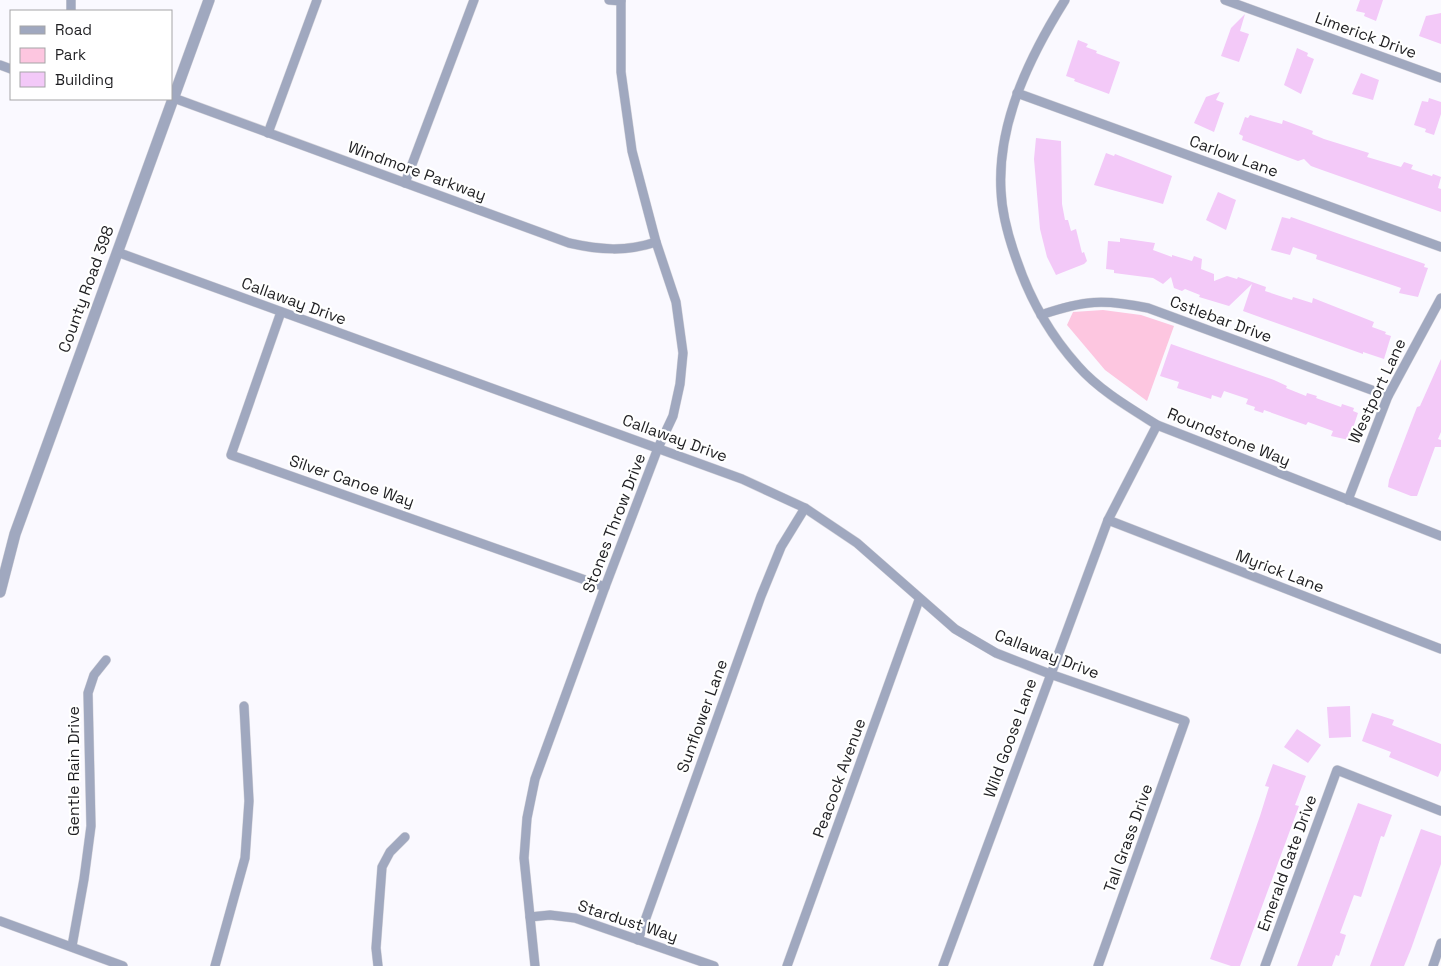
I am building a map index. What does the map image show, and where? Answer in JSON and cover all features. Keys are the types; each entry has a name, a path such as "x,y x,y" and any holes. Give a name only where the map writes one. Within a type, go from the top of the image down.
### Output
{"street":[{"name":"County Road 398","path":"172,98 209,0"},
{"path":"268,133 317,0"},
{"path":"405,183 474,0"},
{"path":"609,0 621,0"},
{"name":"Stones Throw Drive","path":"536,966 524,858 527,818 535,779 658,448 673,416 680,384 683,353 676,302 656,242 630,141 621,72 621,0"},
{"name":"Roundstone Way","path":"1065,0 1031,60 1017,93 1003,152 1000,191 1008,234 1022,277 1041,315 1078,366 1119,401 1157,425 1441,536"},
{"name":"Limerick Drive","path":"1225,0 1441,78"},
{"name":"Carlow Lane","path":"1017,93 1441,247"},
{"name":"Windmore Parkway","path":"172,98 569,243 617,251 639,248 656,242"},
{"name":"County Road 398","path":"0,592 15,534 171,100"},
{"name":"Callaway Drive","path":"117,252 742,479 805,508 857,543 919,600 955,629 996,653 1050,674 1186,721"},
{"name":"Westport Lane","path":"1348,500 1388,396 1441,298"},
{"name":"Cstlebar Drive","path":"1041,315 1068,306 1090,302 1117,302 1148,308 1388,396"},
{"name":"Silver Canoe Way","path":"281,312 231,455 606,587"},
{"name":"Wild Goose Lane","path":"943,966 1108,520 1157,425"},
{"name":"Sunflower Lane","path":"638,940 761,596 782,547 805,508"},
{"name":"Myrick Lane","path":"1108,520 1441,649"},
{"name":"Peacock Avenue","path":"787,966 919,600"},
{"name":"Gentle Rain Drive","path":"72,946 84,879 90,826 88,693 94,675 106,660"},
{"path":"215,966 245,858 249,800 244,706"},
{"name":"Tall Grass Drive","path":"1098,966 1186,721"},
{"name":"Emerald Gate Drive","path":"1265,966 1337,770 1441,811"},
{"path":"378,966 376,948 382,867 390,852 405,837"},
{"name":"Stardust Way","path":"530,917 550,915 575,918 714,966"},
{"path":"0,921 123,966"},
{"path":"1433,966 1441,943"}],"green space":[{"path":"1103,310 1141,315 1174,326 1147,401 1105,370 1067,325 1073,312"}],"building":[{"path":"1360,0 1383,0 1376,21 1364,16 1365,13 1356,11"},
{"path":"1441,13 1441,44 1419,36 1426,16"},
{"path":"1245,14 1240,31 1249,34 1239,62 1221,56 1231,28"},
{"path":"1078,40 1088,44 1086,47 1097,51 1096,53 1120,62 1109,94 1074,81 1075,79 1066,76"},
{"path":"1297,48 1308,53 1307,56 1314,59 1301,94 1284,85"},
{"path":"1361,73 1379,80 1373,100 1352,94"},
{"path":"1220,92 1216,100 1224,103 1214,132 1194,123 1206,97"},
{"path":"1429,98 1441,102 1441,114 1434,135 1425,132 1426,129 1414,125 1422,101 1428,102"},
{"path":"1250,115 1282,124 1283,120 1313,131 1312,134 1324,139 1369,153 1367,157 1401,167 1404,162 1413,165 1411,169 1441,177 1438,188 1441,189 1441,212 1311,166 1304,159 1298,161 1242,140 1243,136 1239,134 1245,117 1248,118"},
{"path":"1036,138 1061,141 1062,204 1065,220 1068,220 1071,231 1076,229 1082,253 1084,252 1087,261 1056,275 1047,257 1040,229 1034,159"},
{"path":"1106,153 1114,156 1115,154 1172,176 1163,204 1094,185"},
{"path":"1218,192 1236,200 1226,230 1206,220"},
{"path":"1282,217 1290,219 1291,217 1425,264 1424,267 1428,268 1418,297 1399,293 1401,288 1316,259 1317,255 1293,247 1290,255 1271,250"},
{"path":"1120,238 1155,243 1153,250 1172,257 1172,255 1192,261 1194,256 1202,259 1201,269 1214,274 1214,281 1227,276 1237,279 1238,277 1266,287 1265,291 1292,300 1293,297 1312,303 1313,298 1374,322 1372,327 1391,336 1384,359 1363,352 1363,354 1243,311 1252,284 1229,306 1199,297 1200,295 1185,289 1182,291 1174,288 1171,277 1163,284 1153,278 1114,273 1114,270 1106,269 1108,241 1120,242"},
{"path":"1171,344 1274,380 1287,386 1286,388 1306,396 1307,393 1341,407 1342,404 1354,408 1353,411 1358,413 1349,440 1331,436 1333,431 1308,422 1306,425 1264,410 1263,413 1254,410 1255,407 1246,404 1248,399 1224,391 1221,398 1212,395 1211,399 1177,388 1179,382 1160,376"},
{"path":"1441,359 1441,432 1438,439 1441,440 1441,447 1435,447 1417,496 1411,496 1388,487 1389,480 1417,407 1420,406"},
{"path":"1350,706 1351,737 1329,738 1327,707"},
{"path":"1372,713 1394,720 1392,725 1441,744 1441,770 1438,777 1389,757 1391,752 1362,741"},
{"path":"1297,729 1321,745 1308,763 1284,747"},
{"path":"1273,764 1306,776 1295,805 1299,806 1240,966 1231,966 1210,959 1260,816 1269,787 1265,786"},
{"path":"1358,803 1392,815 1384,837 1381,836 1361,897 1354,895 1340,933 1346,935 1339,956 1336,955 1332,966 1297,966"},
{"path":"1421,829 1441,836 1441,864 1411,949 1404,966 1370,966"}]}
